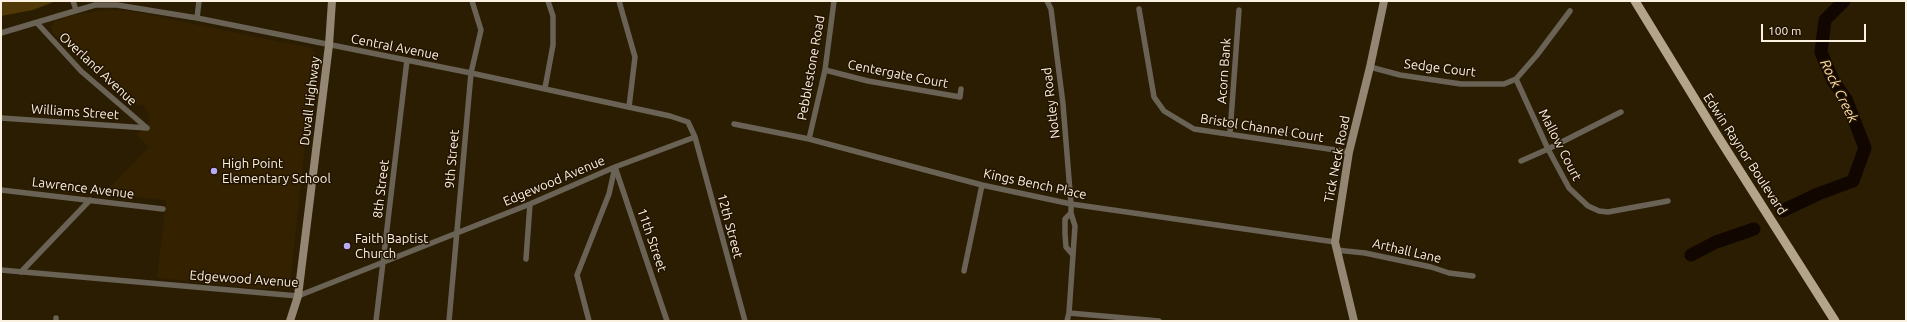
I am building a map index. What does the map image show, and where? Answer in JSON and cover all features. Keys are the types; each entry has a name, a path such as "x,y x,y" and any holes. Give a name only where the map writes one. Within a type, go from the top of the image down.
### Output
{"main road":[{"name":"Edwin Raynor Boulevard","path":"1635,1 1716,135 1768,213 1835,321"}],"street":[{"path":"73,1 78,10"},
{"path":"197,18 199,1"},
{"name":"Duvall Highway","path":"290,321 298,296 329,45 332,1"},
{"name":"9th Street","path":"449,321 471,73 481,30 472,1"},
{"path":"544,88 553,45 553,16 548,1"},
{"path":"619,1 635,57 629,107"},
{"name":"Pebblestone Road","path":"809,139 825,70 834,1"},
{"name":"Notley Road","path":"1046,1 1051,9 1064,104 1071,204 1070,213"},
{"name":"Tick Neck Road","path":"1354,321 1336,246 1349,152 1370,67 1384,1"},
{"name":"Central Avenue","path":"1,33 95,5 117,4 197,18 407,60 670,116 688,122 695,137"},
{"name":"Bristol Channel Court","path":"1140,9 1154,97 1164,111 1194,129 1230,133 1349,152"},
{"name":"Acorn Bank","path":"1230,133 1239,10"},
{"path":"1516,79 1537,55 1570,11"},
{"name":"Overland Avenue","path":"37,23 81,71 147,128"},
{"name":"8th Street","path":"376,321 407,60"},
{"name":"Sedge Court","path":"1370,67 1400,75 1461,84 1504,84 1516,79"},
{"name":"Centergate Court","path":"825,70 868,81 960,97 961,89"},
{"name":"Mallow Court","path":"1516,79 1548,150 1573,192 1588,206 1599,211 1608,212 1668,201"},
{"path":"1521,161 1548,150 1621,112"},
{"name":"Williams Street","path":"1,118 147,128"},
{"name":"Kings Bench Place","path":"734,124 809,139 982,185 1071,204 1336,246"},
{"name":"Edgewood Avenue","path":"1,270 298,296 530,204 616,166 695,137"},
{"name":"12th Street","path":"695,137 745,321"},
{"path":"589,321 577,275 609,194 616,166"},
{"name":"11th Street","path":"616,166 667,321"},
{"path":"964,271 982,185"},
{"name":"Lawrence Avenue","path":"1,190 163,209"},
{"path":"21,272 90,200"},
{"path":"526,259 530,204"},
{"path":"1067,321 1069,312 1073,255 1075,226 1070,213 1065,219 1065,234 1066,247 1073,255"},
{"name":"Arthall Lane","path":"1336,246 1431,266 1449,273 1473,276"},
{"path":"1069,312 1159,321"}],"shaded area":[{"path":"1,1 56,1 33,10 1,16"},
{"name":"High Point Elementary School","path":"102,10 131,11 312,48 315,52 290,285 286,289 269,287 265,289 157,278 166,200 103,194 149,147 136,134 147,128 150,116 143,105 129,104 52,32 51,27 55,21 73,15"}],"waterway":[{"name":"Rock Creek","path":"1782,211 1818,194 1853,181 1865,148 1846,99 1833,81 1821,52 1825,20 1844,1"},
{"name":"Rock Creek","path":"1691,255 1716,242 1754,229"}],"place":[{"name":"High Point Elementary School","path":"214,171"},
{"name":"Faith Baptist Church","path":"347,246"}]}
